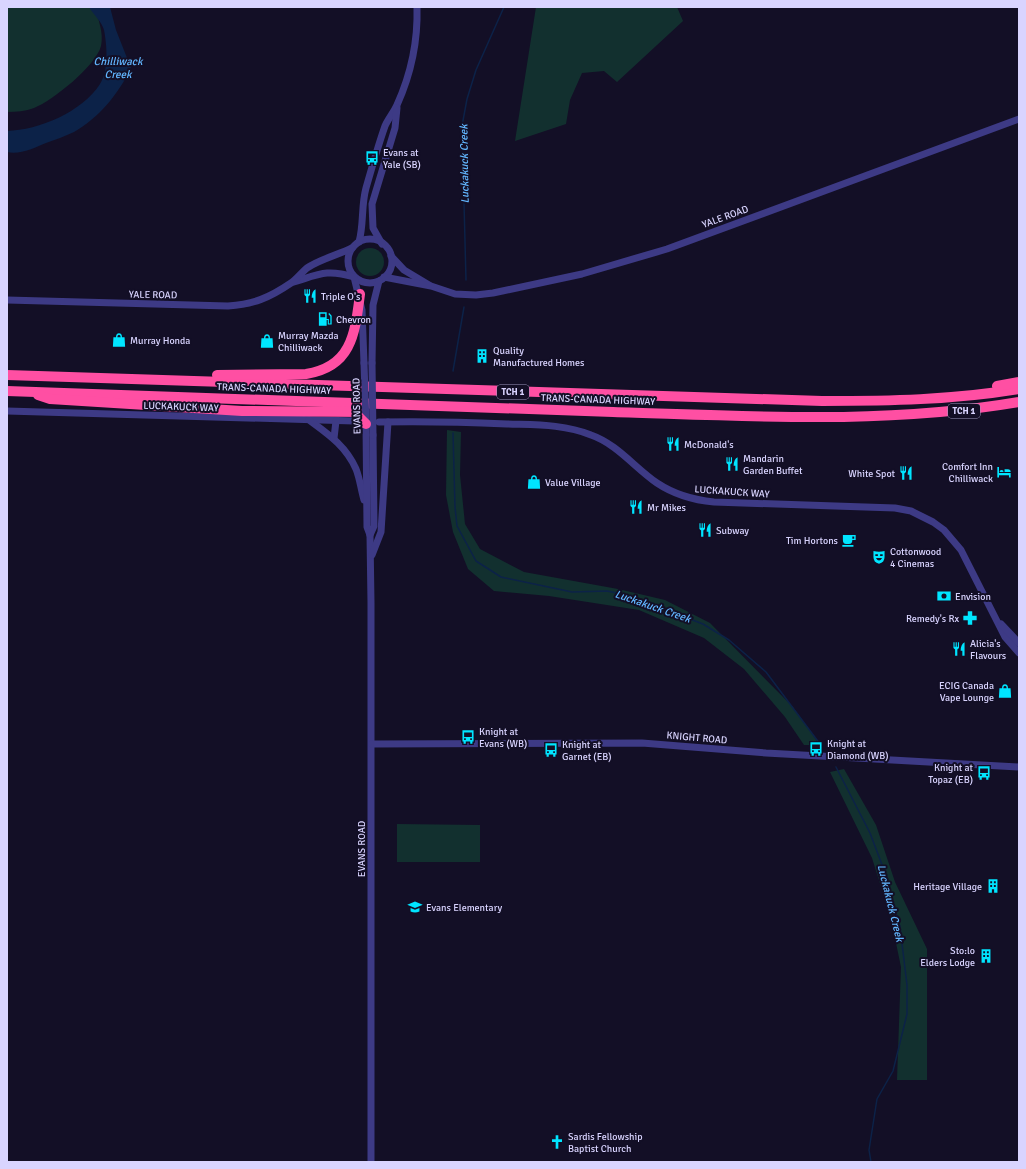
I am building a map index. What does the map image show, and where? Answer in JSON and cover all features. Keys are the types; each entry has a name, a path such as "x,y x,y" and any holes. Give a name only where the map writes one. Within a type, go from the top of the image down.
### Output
{"highway":[{"path":"100,377 316,373 337,362 348,348 354,330 360,294"},
{"name":"TRANS-CANADA HIGHWAY","path":"7,374 806,401 932,400 961,398 1019,389"},
{"path":"932,400 1019,382"},
{"name":"TRANS-CANADA HIGHWAY","path":"7,391 665,413 840,417 908,416 977,410 1019,402"},
{"path":"31,392 50,399 242,411 354,417 369,412"},
{"path":"908,416 985,413 1019,408"},
{"path":"354,417 366,424"}],"street":[{"path":"360,242 363,227 363,203 365,189 386,125 397,105 412,62 416,43 417,7"},
{"path":"382,244 371,240 360,242 352,248 349,254 348,266 354,277 367,283 382,279 390,267 391,256 373,228 372,204 395,128 397,105"},
{"name":"YALE ROAD","path":"382,279 431,286 455,294 476,295 582,274 667,249 1019,119"},
{"name":"YALE ROAD","path":"7,300 228,306 250,304 267,298 292,282 307,268 352,248"},
{"name":"YALE ROAD","path":"391,256 404,270 417,276 431,286"},
{"name":"YALE ROAD","path":"292,282 327,272 338,272 354,277"},
{"name":"EVANS ROAD","path":"354,277 360,294 368,363 369,412 367,527 370,535 372,744 371,1162"},
{"name":"EVANS ROAD","path":"368,363 373,305 382,279"},
{"name":"LUCKAKUCK WAY","path":"7,411 336,421 354,417"},
{"name":"EVANS ROAD","path":"369,412 366,424 369,435 374,526 370,535"},
{"path":"308,420 334,438 350,457 356,470 367,508"},
{"path":"334,438 336,421"},
{"name":"LUCKAKUCK WAY","path":"379,422 445,421 557,426 576,429 593,435 609,444 656,483 675,494 690,499 714,502 880,507 911,511 935,523 952,538 961,550 1005,637 1019,653"},
{"path":"370,559 380,532 388,422"},
{"name":"LUCKAKUCK WAY","path":"998,621 1019,643"},
{"path":"1011,635 1019,636"},
{"name":"KNIGHT ROAD","path":"372,744 642,743 773,753 1019,767"}],"green space":[{"path":"7,7 95,7 102,41 97,54 91,63 62,91 34,108 7,112"},
{"path":"536,7 677,7 683,21 617,82 604,71 582,73 570,100 566,124 515,141"},
{"path":"370,248 380,252 384,262 380,272 370,276 360,272 356,262 360,252"},
{"path":"447,430 461,432 460,475 465,524 480,549 524,572 618,589 665,600 710,623 793,707 820,745 804,745 785,717 744,669 704,638 639,610 549,596 494,591 468,569 453,532 446,495"},
{"path":"844,769 876,825 895,882 927,949 927,1080 897,1080 901,967 891,919 872,858 830,772"},
{"path":"397,824 480,825 480,862 397,862"}],"water":[{"name":"Chilliwack Creek","path":"89,7 110,7 116,30 131,68 121,87 92,120 74,132 17,153 7,152 7,131 32,127 59,118 82,103 100,84 106,65 105,36 101,24"}],"waterway":[{"name":"Luckakuck Creek","path":"466,280 462,126 467,99 476,70 504,7"},
{"name":"Luckakuck Creek","path":"453,371 464,307"},
{"name":"Luckakuck Creek","path":"453,433 457,526 476,561 501,577 572,592 607,591 627,595 703,624 729,640 766,672 820,744"},
{"name":"Luckakuck Creek","path":"836,767 870,833 884,870 900,927 907,985 907,1014 893,1071 877,1099 869,1150 871,1162"}],"place":[{"name":"Evans at Yale (SB)","path":"372,158"},
{"name":"Triple O's","path":"310,296"},
{"name":"Chevron","path":"325,319"},
{"name":"Murray Honda","path":"119,340"},
{"name":"Murray Mazda Chilliwack","path":"267,341"},
{"name":"Quality Manufactured Homes","path":"482,356"},
{"name":"McDonald's","path":"673,444"},
{"name":"Mandarin Garden Buffet","path":"732,464"},
{"name":"Comfort Inn Chilliwack","path":"1004,472"},
{"name":"White Spot","path":"906,473"},
{"name":"Value Village","path":"534,482"},
{"name":"Mr Mikes","path":"636,507"},
{"name":"Subway","path":"705,530"},
{"name":"Tim Hortons","path":"849,540"},
{"name":"Cottonwood 4 Cinemas","path":"879,557"},
{"name":"Envision","path":"944,596"},
{"name":"Remedy's Rx","path":"970,618"},
{"name":"Alicia's Flavours","path":"959,649"},
{"name":"ECIG Canada Vape Lounge","path":"1005,691"},
{"name":"Knight at Evans (WB)","path":"468,737"},
{"name":"Knight at Diamond (WB)","path":"816,749"},
{"name":"Knight at Garnet (EB)","path":"551,750"},
{"name":"Knight at Topaz (EB)","path":"984,773"},
{"name":"Heritage Village","path":"993,886"},
{"name":"Evans Elementary","path":"415,907"},
{"name":"Sto:lo Elders Lodge","path":"986,956"},
{"name":"Sardis Fellowship Baptist Church","path":"557,1142"}]}
